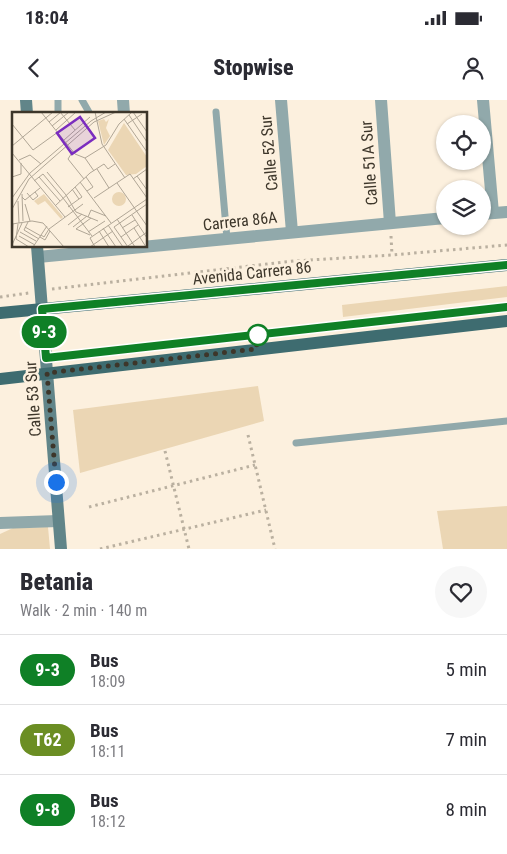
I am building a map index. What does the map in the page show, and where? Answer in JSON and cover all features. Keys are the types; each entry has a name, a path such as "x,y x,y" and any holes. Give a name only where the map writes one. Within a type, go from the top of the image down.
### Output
{"main road":[{"name":"Avenida Carrera 86","path":"0,312 507,265"},
{"path":"0,379 507,321"}],"street":[{"name":"Calle 52 Sur","path":"281,100 292,232"},
{"name":"Calle 51A Sur","path":"380,100 390,223"},
{"path":"483,100 487,180"},
{"path":"491,214 507,212"},
{"name":"Carrera 86A","path":"148,246 436,219"},
{"name":"Carrera 86A","path":"38,252 116,248"},
{"name":"Calle 53 Sur","path":"38,252 61,549"},
{"path":"0,523 58,521"}],"lane":[{"path":"82,100 89,112"},
{"path":"216,112 226,239"},
{"path":"296,443 507,421"}],"path":[{"path":"75,286 294,260 392,255 507,245"},
{"path":"0,296 11,295"},
{"path":"248,435 275,549"},
{"path":"164,451 189,549"},
{"path":"89,507 255,465"},
{"path":"100,549 266,510"}],"shaded area":[{"path":"507,286 507,297 343,317 342,305"},
{"path":"258,386 264,421 80,473 73,410"},
{"path":"507,506 507,549 443,549 437,511"},
{"path":"48,527 50,549 0,549 0,534 13,528"}],"bus line":[{"name":"9-3","path":"507,265 42,309 46,358 507,307"}],"route":[{"path":"56,482 47,373 256,349 258,335"}]}
